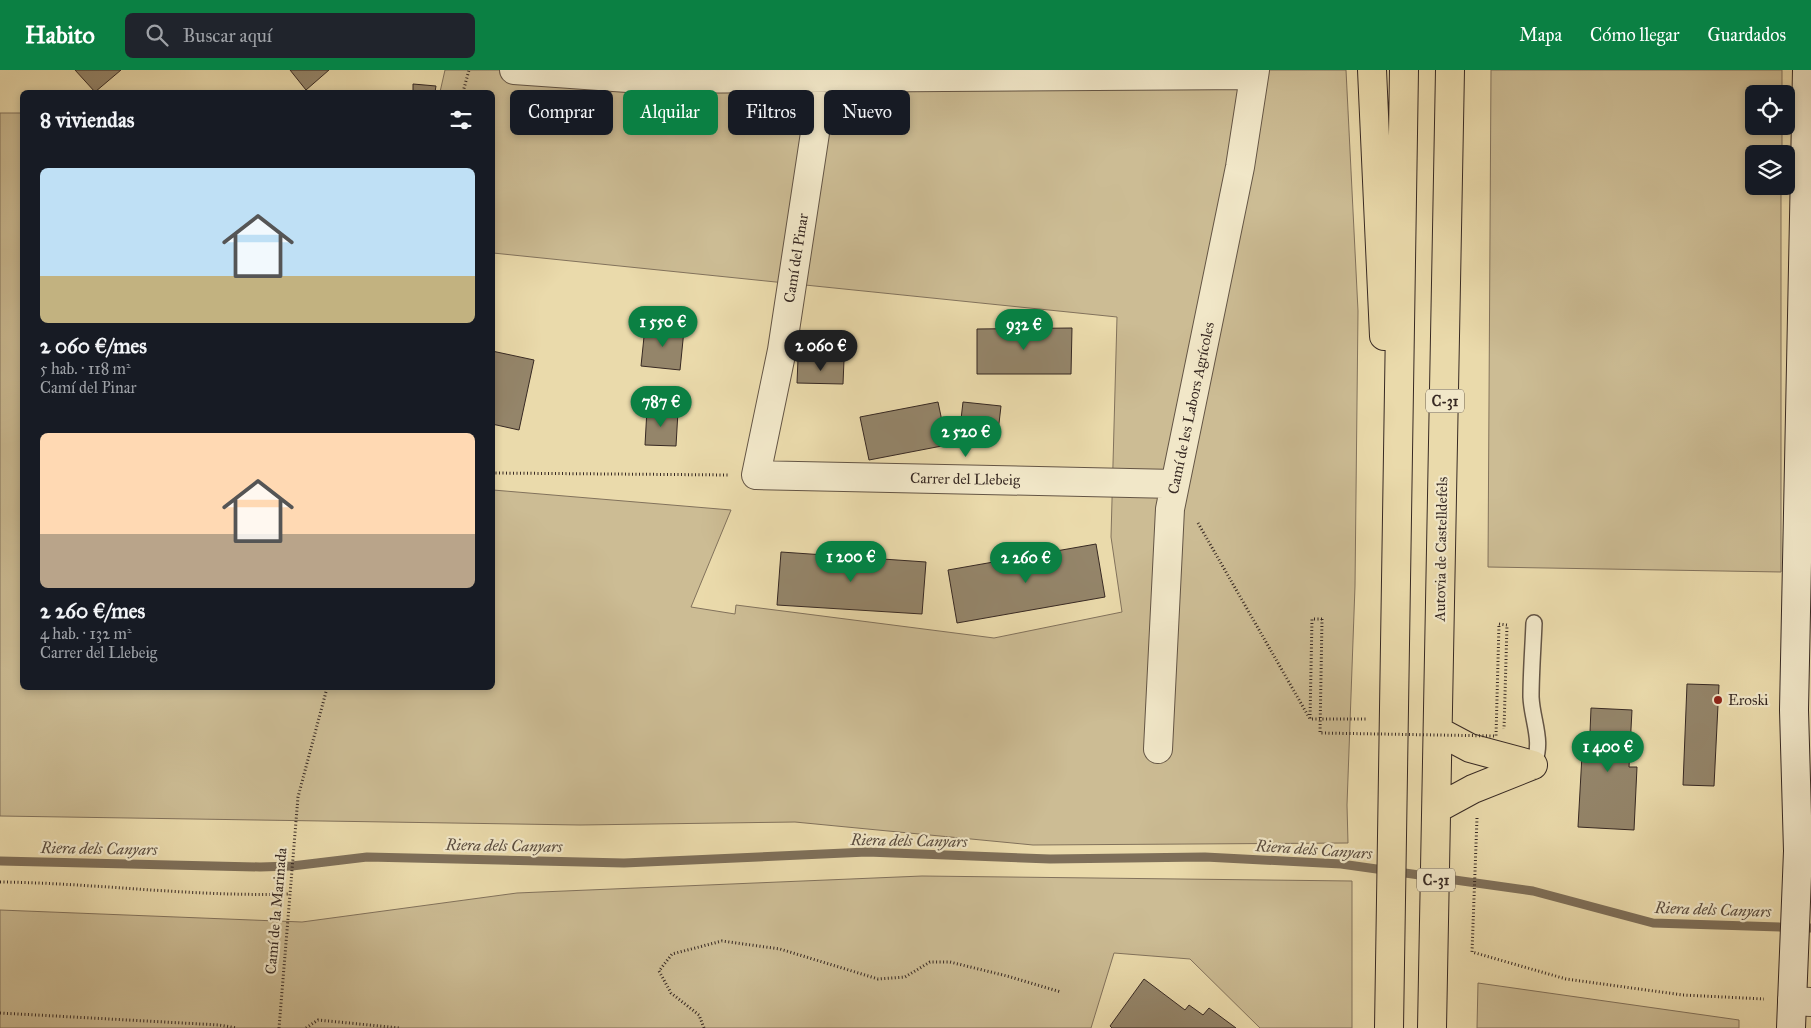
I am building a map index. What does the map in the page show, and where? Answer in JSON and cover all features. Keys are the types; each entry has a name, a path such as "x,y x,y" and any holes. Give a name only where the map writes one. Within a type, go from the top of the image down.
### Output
{"highway":[{"path":"1372,70 1379,254 1396,532"},
{"path":"1389,1028 1404,70"},
{"name":"Autovia de Castelldefels","path":"1432,1028 1450,70"},
{"path":"1438,731 1470,748 1533,765"},
{"path":"1437,817 1478,787 1533,765"}],"street":[{"path":"514,70 642,79 822,75 1255,72"},
{"path":"1791,1028 1799,996 1798,851 1794,710 1807,70"},
{"name":"Camí de les Labors Agrícoles","path":"1158,749 1170,509 1240,167 1255,72"},
{"name":"Camí del Pinar","path":"756,475 782,350 822,75"},
{"name":"Carrer del Llebeig","path":"756,475 1175,484"}],"lane":[{"path":"1533,765 1540,743 1532,712 1531,694 1534,623"}],"path":[{"path":"463,90 468,70"},
{"path":"495,473 756,475"},
{"path":"1175,484 1310,718"},
{"path":"1310,718 1312,619 1322,619 1320,733 1496,736 1499,624 1507,625 1503,757"},
{"name":"Camí de la Marinada","path":"279,1028 298,797 327,690"},
{"path":"1310,718 1394,719"},
{"path":"1478,787 1472,952 1566,979 1683,995 1799,996"},
{"path":"0,882 54,883 239,896 289,894"},
{"path":"704,1028 699,1015 671,993 659,971 672,954 722,941 780,949 878,979 905,977 930,962 950,962 1061,992"},
{"path":"0,1013 219,1025 237,1028"},
{"path":"306,1028 318,1020 400,1028"}],"shaded area":[{"path":"445,70 1346,70 1358,311 1355,586 1347,805 1348,843 1033,845 795,822 580,825 0,816 0,113 20,113 20,690 495,690 495,490 731,510 691,607 735,614 736,605 994,638 1122,612 1111,537 1117,317 495,253 495,90 440,90"},
{"path":"1491,70 1782,70 1782,85 1745,85 1745,135 1782,135 1782,145 1745,145 1745,195 1781,195 1781,572 1488,567"},
{"path":"922,876 1352,881 1352,1028 1260,1028 1190,959 1114,953 1091,1028 0,1028 0,910 302,922 517,893"},
{"path":"1478,983 1739,1020 1739,1028 1477,1028"}],"building":[{"path":"75,70 121,70 97,90 93,90"},
{"path":"290,70 329,70 306,90"},
{"path":"413,84 436,86 435,90 413,90"},
{"path":"645,327 684,330 680,370 641,366"},
{"path":"1072,328 1071,374 977,374 977,329"},
{"path":"495,352 534,360 519,430 495,425"},
{"path":"798,359 844,360 843,384 797,383"},
{"path":"938,402 947,445 869,460 860,417"},
{"path":"963,402 1001,406 998,432 960,428"},
{"path":"647,409 678,411 676,446 645,445"},
{"path":"1096,544 1105,597 957,623 948,570"},
{"path":"781,552 926,562 922,614 777,605"},
{"path":"1687,684 1719,685 1714,786 1683,785"},
{"path":"1591,708 1632,710 1629,767 1637,767 1634,830 1578,827 1582,755 1589,756"},
{"path":"1144,979 1185,1010 1189,1005 1203,1015 1209,1008 1236,1028 1112,1028 1110,1026"}],"waterway":[{"name":"Riera dels Canyars","path":"0,861 260,867 292,866 367,857 624,863 867,852 1050,859 1205,857 1341,864 1533,891 1653,923 1811,928"}],"place":[{"name":"Eroski","path":"1718,700"}]}
